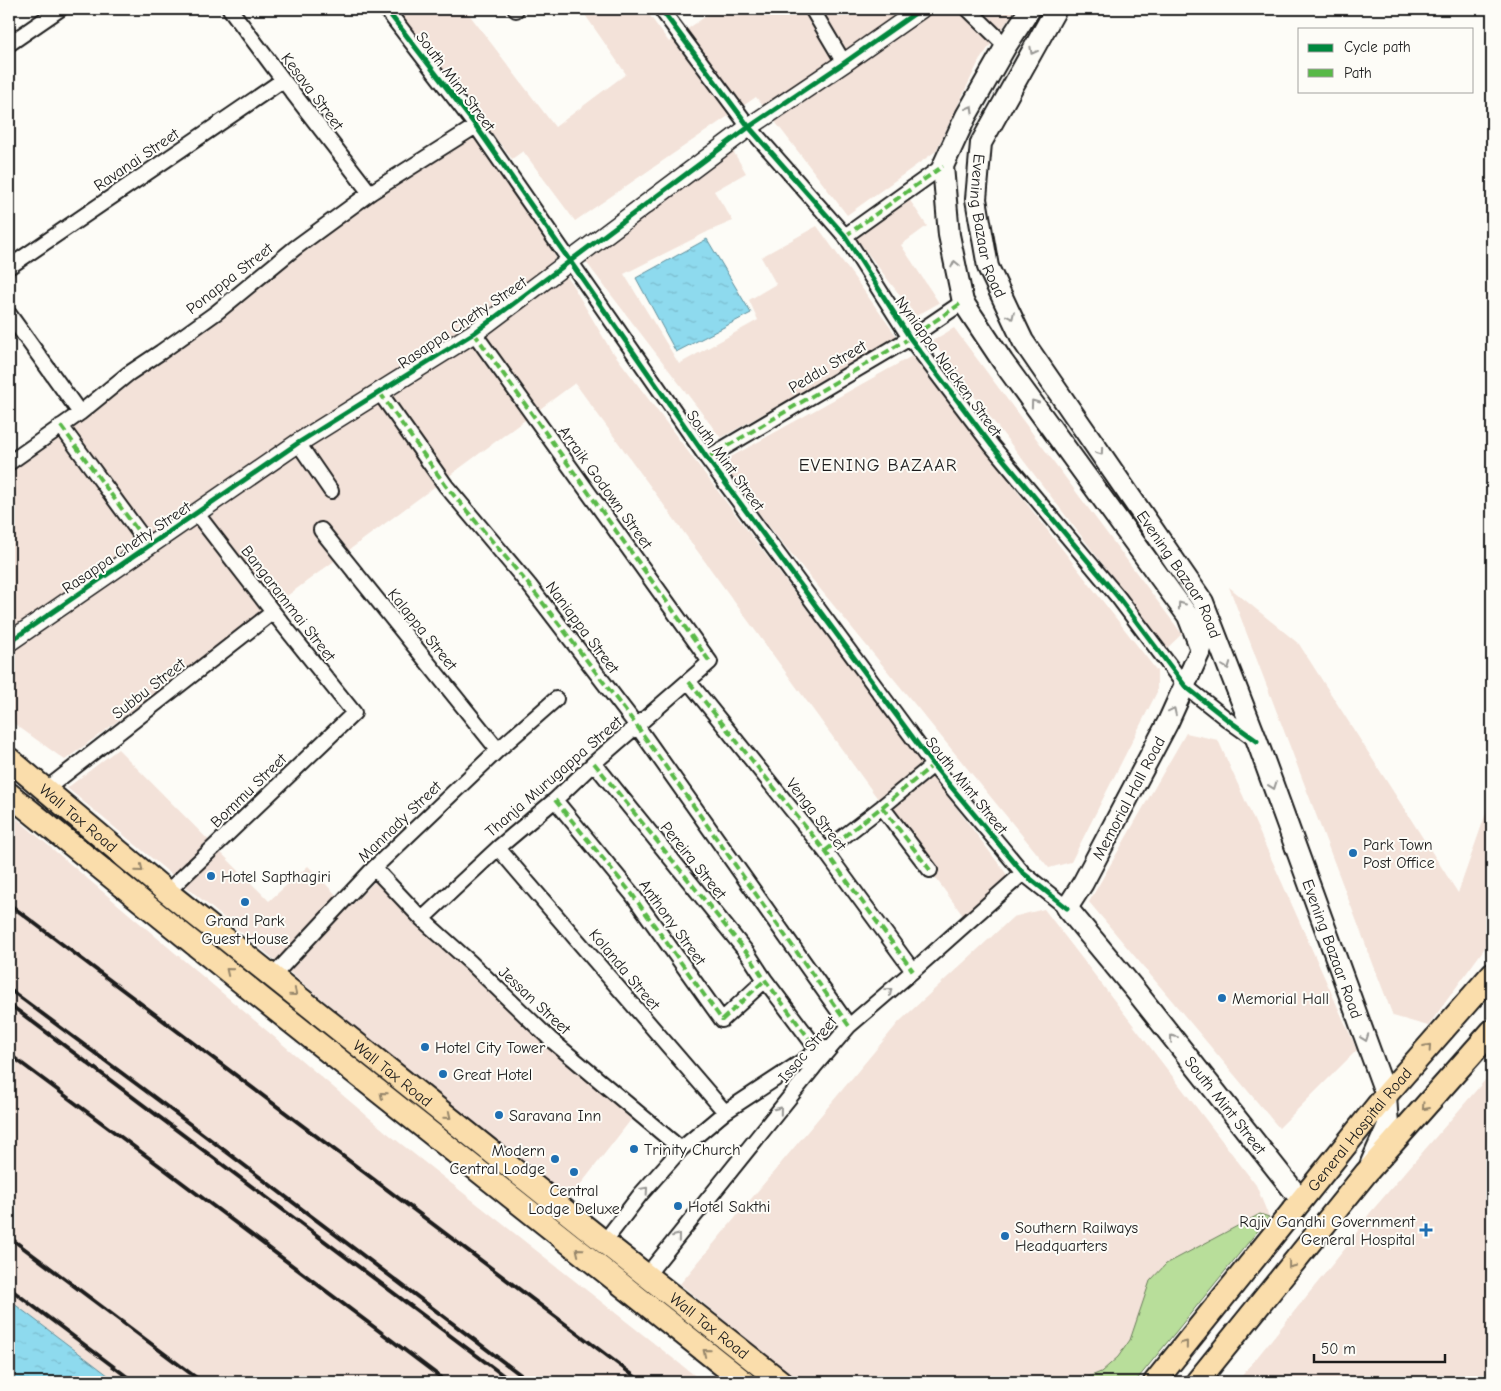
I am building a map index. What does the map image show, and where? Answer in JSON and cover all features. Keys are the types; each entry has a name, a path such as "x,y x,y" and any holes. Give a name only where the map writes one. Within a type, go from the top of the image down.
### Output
{"main road":[{"name":"Evening Bazaar Road","path":"1030,9 1006,46 966,116 943,166 949,235 963,302 1003,362 1188,616 1201,649"},
{"name":"Evening Bazaar Road","path":"1056,9 981,143 976,199 988,267 1023,341 1203,602 1257,741 1386,1095 1388,1125 1366,1173"},
{"path":"1056,434 1077,419"},
{"name":"Memorial Hall Road","path":"1068,908 1168,722 1201,649"},
{"name":"Wall Tax Road","path":"9,759 167,892 782,1382"},
{"name":"Wall Tax Road","path":"9,794 744,1382"},
{"name":"South Mint Street","path":"1068,908 1301,1200"},
{"name":"General Hospital Road","path":"1155,1382 1386,1095 1492,974"},
{"name":"General Hospital Road","path":"1197,1382 1366,1173 1492,1031"}],"street":[{"path":"9,44 60,9"},
{"name":"Kesava Street","path":"230,9 370,193"},
{"name":"South Mint Street","path":"386,9 476,126 707,458 933,765 1023,872 1068,908"},
{"name":"Nyniappa Naicken Street","path":"661,9 749,127 845,236 910,338 992,446 1118,597 1185,686"},
{"path":"812,9 844,63"},
{"name":"Rasappa Chetty Street","path":"9,642 298,443 474,333 749,127 921,9"},
{"path":"968,9 1006,46"},
{"name":"Ravanai Street","path":"9,267 283,80"},
{"name":"Ponappa Street","path":"9,463 80,413 128,374 217,312 295,248 370,193 476,126"},
{"path":"845,236 943,166"},
{"name":"Peddu Street","path":"707,458 910,338 963,302"},
{"path":"9,314 80,413"},
{"name":"Arraik Godown Street","path":"474,333 710,662"},
{"name":"Naniappa Street","path":"380,392 446,486 529,585 637,726 849,1026"},
{"path":"61,426 149,546"},
{"path":"298,443 331,491"},
{"name":"Bangarammai Street","path":"197,514 272,612 354,713"},
{"name":"Kalappa Street","path":"322,530 498,750"},
{"name":"Subbu Street","path":"45,790 272,612"},
{"name":"Thanja Murugappa Street","path":"422,919 498,848 555,800 594,763 710,662"},
{"name":"Venga Street","path":"689,682 824,851 913,971"},
{"path":"1185,686 1257,741"},
{"name":"Mannady Street","path":"273,976 374,868 498,750 556,699"},
{"name":"Bommu Street","path":"167,892 354,713"},
{"name":"Pereira Street","path":"594,763 748,954 765,980 817,1049"},
{"path":"824,851 933,765"},
{"name":"Anthony Street","path":"555,800 632,894 722,1020 765,980"},
{"path":"882,807 930,870"},
{"name":"Kolanda Street","path":"498,848 725,1112"},
{"name":"Jessan Street","path":"374,868 422,919 550,1039 680,1149"},
{"name":"Issac Street","path":"646,1275 849,1026 1023,872"},
{"path":"604,1242 640,1195 680,1149 725,1112 810,1056 817,1049 833,1046"}],"shaded area":[{"path":"395,9 465,9 555,127 626,74 581,9 645,9 669,42 716,9 1016,9 979,61 936,151 847,215 756,97 575,221 523,151 512,159"},
{"path":"475,128 548,244 612,352 1017,888 972,928 575,383 65,760 9,720 9,465 395,182"},
{"path":"733,151 746,173 714,191 733,221 709,231 624,274 679,364 758,320 749,300 776,284 761,257 817,226 898,338 721,438 579,253"},
{"path":"909,199 927,226 901,245 939,303 916,316 855,237"},
{"path":"954,328 1182,634 1167,648 932,341"},
{"path":"912,356 1157,671 1157,692 1071,862 1049,868 775,534 720,463"},
{"path":"1229,587 1299,644 1458,893 1492,796 1492,938 1428,1026 1393,1016"},
{"path":"1186,733 1218,740 1357,1050 1279,1128 1089,902"},
{"path":"118,749 269,901 308,866 349,908 381,875 637,1112 567,1202 67,788"},
{"path":"9,812 386,1132 703,1382 9,1382"},
{"path":"1044,909 1256,1185 1269,1217 1135,1382 799,1382 680,1284 899,1022 1013,917"},
{"name":"Rajiv Gandhi Government General Hospital","path":"1492,1072 1492,1382 1237,1382 1348,1245 1369,1214"}],"green space":[{"path":"1260,1214 1269,1217 1135,1382 1076,1382 1101,1372 1118,1357 1130,1340 1150,1281 1166,1264"}],"water":[{"path":"707,239 751,313 676,352 636,278"},
{"path":"9,1300 117,1382 12,1382 9,1379"}],"railway":[{"path":"9,904 642,1382"},
{"path":"9,989 530,1382"},
{"path":"9,1004 512,1382"},
{"path":"9,1054 447,1382"},
{"path":"9,1237 202,1382"},
{"path":"9,1288 134,1382"}],"marked path":[{"path":"845,236 943,166"},
{"path":"707,458 910,338 963,302"},
{"path":"474,333 710,662"},
{"path":"380,393 446,486 529,585 637,726 849,1026"},
{"path":"61,426 149,546"},
{"path":"689,682 825,851 913,971"},
{"path":"594,763 748,954 765,980 817,1049"},
{"path":"825,851 933,765"},
{"path":"555,800 632,894 722,1020 765,980"},
{"path":"882,807 930,870"}],"cycle path":[{"path":"386,9 476,126 707,458 933,765 1023,873 1067,908"},
{"path":"661,9 749,127 845,236 910,338 992,446 1118,597 1185,686 1257,741"},
{"path":"9,642 298,443 474,333 749,127 921,9"}],"place":[{"name":"Park Town Post Office","path":"1353,853"},
{"name":"Hotel Sapthagiri","path":"211,876"},
{"name":"Grand Park Guest House","path":"245,902"},
{"name":"Memorial Hall","path":"1222,998"},
{"name":"Hotel City Tower","path":"425,1047"},
{"name":"Great Hotel","path":"443,1074"},
{"name":"Saravana Inn","path":"499,1115"},
{"name":"Trinity Church","path":"634,1149"},
{"name":"Modern Central Lodge","path":"555,1159"},
{"name":"Central Lodge Deluxe","path":"574,1172"},
{"name":"Hotel Sakthi","path":"678,1206"},
{"name":"Rajiv Gandhi Government General Hospital","path":"1426,1230"},
{"name":"Southern Railways Headquarters","path":"1005,1236"}],"district":[{"name":"EVENING BAZAAR","path":"878,465"}]}
